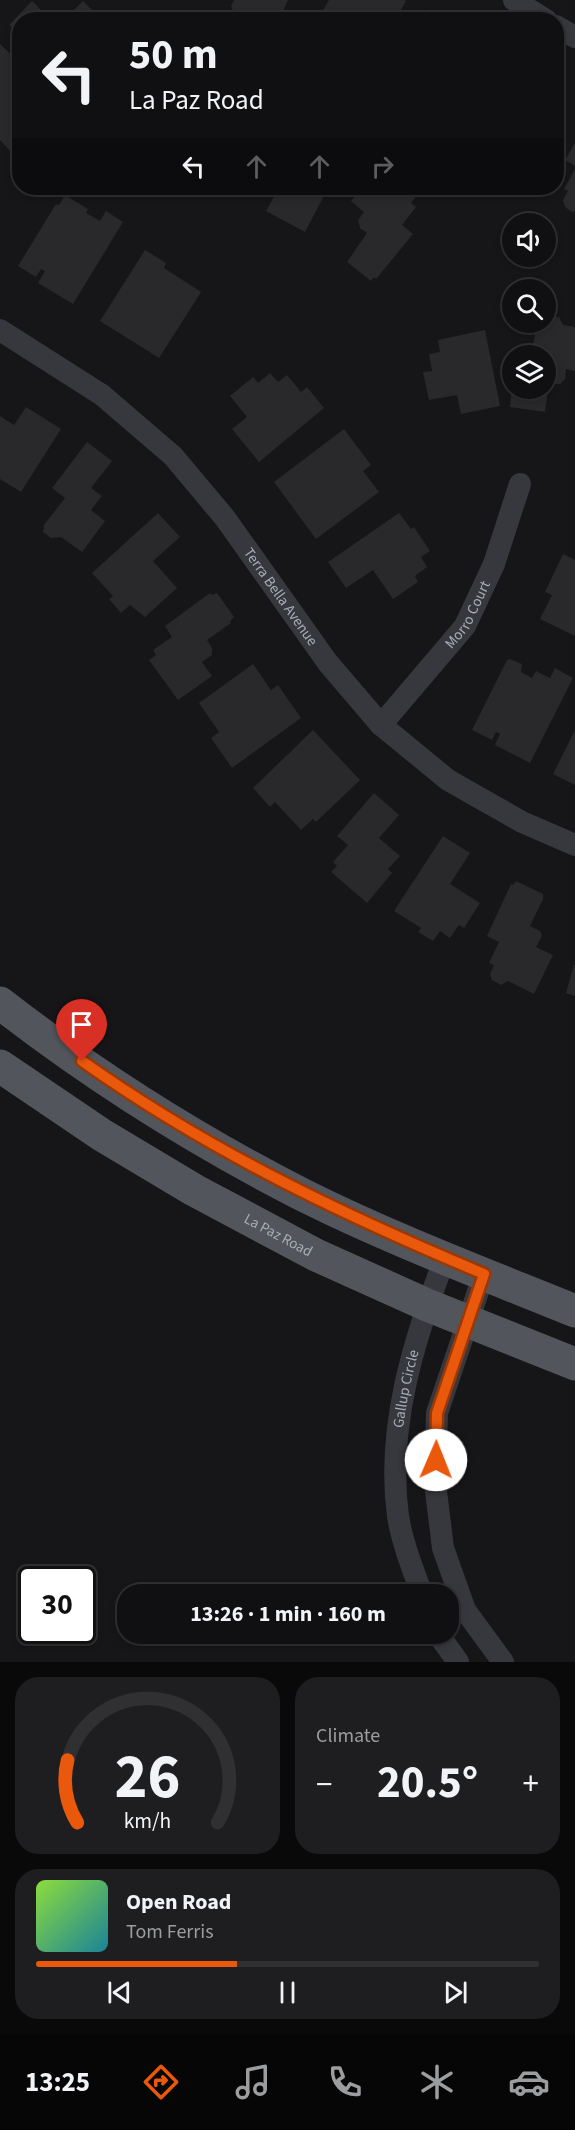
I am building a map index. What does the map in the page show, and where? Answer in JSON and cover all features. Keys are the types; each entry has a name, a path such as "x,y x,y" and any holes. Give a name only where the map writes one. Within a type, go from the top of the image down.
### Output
{"main road":[{"path":"0,1003 116,1085 204,1141 304,1195 445,1258 575,1311"},
{"name":"La Paz Road","path":"0,1066 102,1135 194,1190 316,1255 467,1322 575,1364"}],"street":[{"path":"514,0 533,12"},
{"name":"Terra Bella Avenue","path":"0,330 102,395 173,456 225,518 328,663 381,725 448,780 522,822 575,845"},
{"name":"Morro Court","path":"381,725 465,626 494,564 520,484"},
{"name":"Gallup Circle","path":"419,1584 398,1517 396,1461 401,1408 413,1352 427,1305 445,1258"},
{"path":"484,1274 437,1413 435,1483 443,1548 465,1610 503,1662"},
{"path":"445,1644 458,1662"}],"building":[{"path":"234,0 288,0 283,12 234,12 231,6"},
{"path":"329,0 406,1 400,12 322,12"},
{"path":"32,1 43,12 21,12"},
{"path":"83,1 94,12 72,12"},
{"path":"0,44 12,55 11,152 0,140"},
{"path":"575,143 575,166 565,160"},
{"path":"575,169 575,211 572,212 565,207 563,200 568,191 564,189"},
{"path":"65,195 88,209 86,213 100,221 106,211 123,222 73,304 38,283 45,271 41,269 36,277 18,266 56,204 59,205"},
{"path":"275,195 324,195 305,232 266,211"},
{"path":"356,195 417,195 411,203 416,207 402,225 413,234 376,279 374,277 371,281 347,262 367,233 360,228 358,220 364,212 351,201"},
{"path":"145,250 166,263 164,268 201,292 159,358 100,321"},
{"path":"556,317 559,317 563,325 575,327 575,371 566,369 565,379 560,384 556,384 556,345 533,345 535,333 556,333"},
{"path":"485,330 500,406 461,414 457,395 429,400 423,372 432,371 429,354 440,352 438,340"},
{"path":"270,373 278,382 287,375 301,392 307,387 324,408 259,462 232,429 247,417 230,396 253,377 258,383"},
{"path":"511,399 547,399 545,412 510,407"},
{"path":"26,407 61,429 21,492 0,479 0,416 14,425"},
{"path":"344,429 371,465 363,471 379,492 316,539 274,482"},
{"path":"87,442 112,461 91,488 102,496 91,510 105,521 82,552 61,537 51,538 43,532 44,525 65,498 52,488"},
{"path":"158,513 180,537 153,561 177,588 145,617 130,605 121,613 109,599 113,596 92,573"},
{"path":"399,513 411,529 414,527 430,551 421,557 427,567 415,576 418,582 393,599 373,570 346,588 328,562"},
{"path":"563,554 575,560 575,636 540,619 552,595 545,592"},
{"path":"210,593 212,595 217,593 234,617 231,623 207,640 212,648 212,655 202,662 212,676 178,700 149,660 156,655 153,650 172,637 165,626"},
{"path":"507,660 522,664 521,672 532,678 536,671 550,678 555,668 573,678 530,763 495,745 500,734 496,732 492,740 472,730"},
{"path":"253,664 271,690 278,685 301,718 232,768 211,738 219,732 199,703"},
{"path":"313,730 360,780 316,822 313,819 301,830 275,802 270,807 253,788"},
{"path":"575,730 575,785 553,774"},
{"path":"374,793 399,815 379,838 400,856 388,869 392,873 367,903 331,872 337,866 333,862 348,845 337,836"},
{"path":"443,836 470,853 450,884 480,903 464,928 459,925 450,938 440,931 433,941 418,932 421,928 394,911"},
{"path":"516,881 543,894 543,899 530,926 540,931 542,936 536,947 553,955 534,994 508,981 501,985 492,980 490,974 494,965 489,963 499,942 487,936 511,884 513,885"},
{"path":"575,965 575,996 566,993"}],"route":[{"path":"82,1061 204,1141 304,1195 484,1274 437,1413 436,1460"}]}
